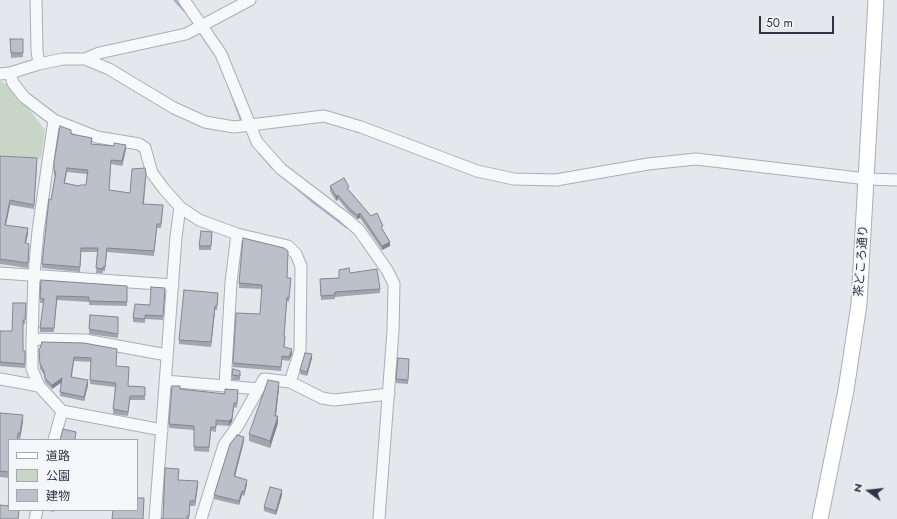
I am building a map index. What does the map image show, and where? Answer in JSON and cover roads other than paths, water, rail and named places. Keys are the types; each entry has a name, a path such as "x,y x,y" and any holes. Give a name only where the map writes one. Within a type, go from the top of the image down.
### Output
{"street":[{"path":"36,0 37,51 39,64"},
{"path":"184,0 221,54 257,142 281,170 359,230 387,270 394,284 395,304 379,519"},
{"path":"85,59 99,53 186,34 250,0"},
{"name":"茶どころ通り","path":"820,519 855,339 862,274 876,0"},
{"path":"290,382 300,351 301,266 296,254 288,246 237,234 199,220 180,207 152,173 145,148 139,144 97,137 54,120 24,97 5,73 63,59 85,59 109,69 192,118 218,125 234,127 294,118 324,116 360,127 477,171 514,179 556,180 662,162 696,159 867,179 897,180"},
{"path":"54,120 38,231 34,274 32,369 40,386 62,411 162,430"},
{"path":"155,519 180,207"},
{"path":"225,386 231,282 237,234"},
{"path":"0,272 173,285"},
{"path":"32,339 85,340 167,355"},
{"path":"0,379 40,386"},
{"path":"201,519 224,445 237,427 264,379 290,382 322,398 334,400 389,394"},
{"path":"165,381 259,389"},
{"path":"54,439 62,411"}],"waterway":[{"path":"175,0 185,11"},
{"path":"233,97 243,124"},
{"path":"260,153 273,168"},
{"path":"296,187 347,227"}]}
